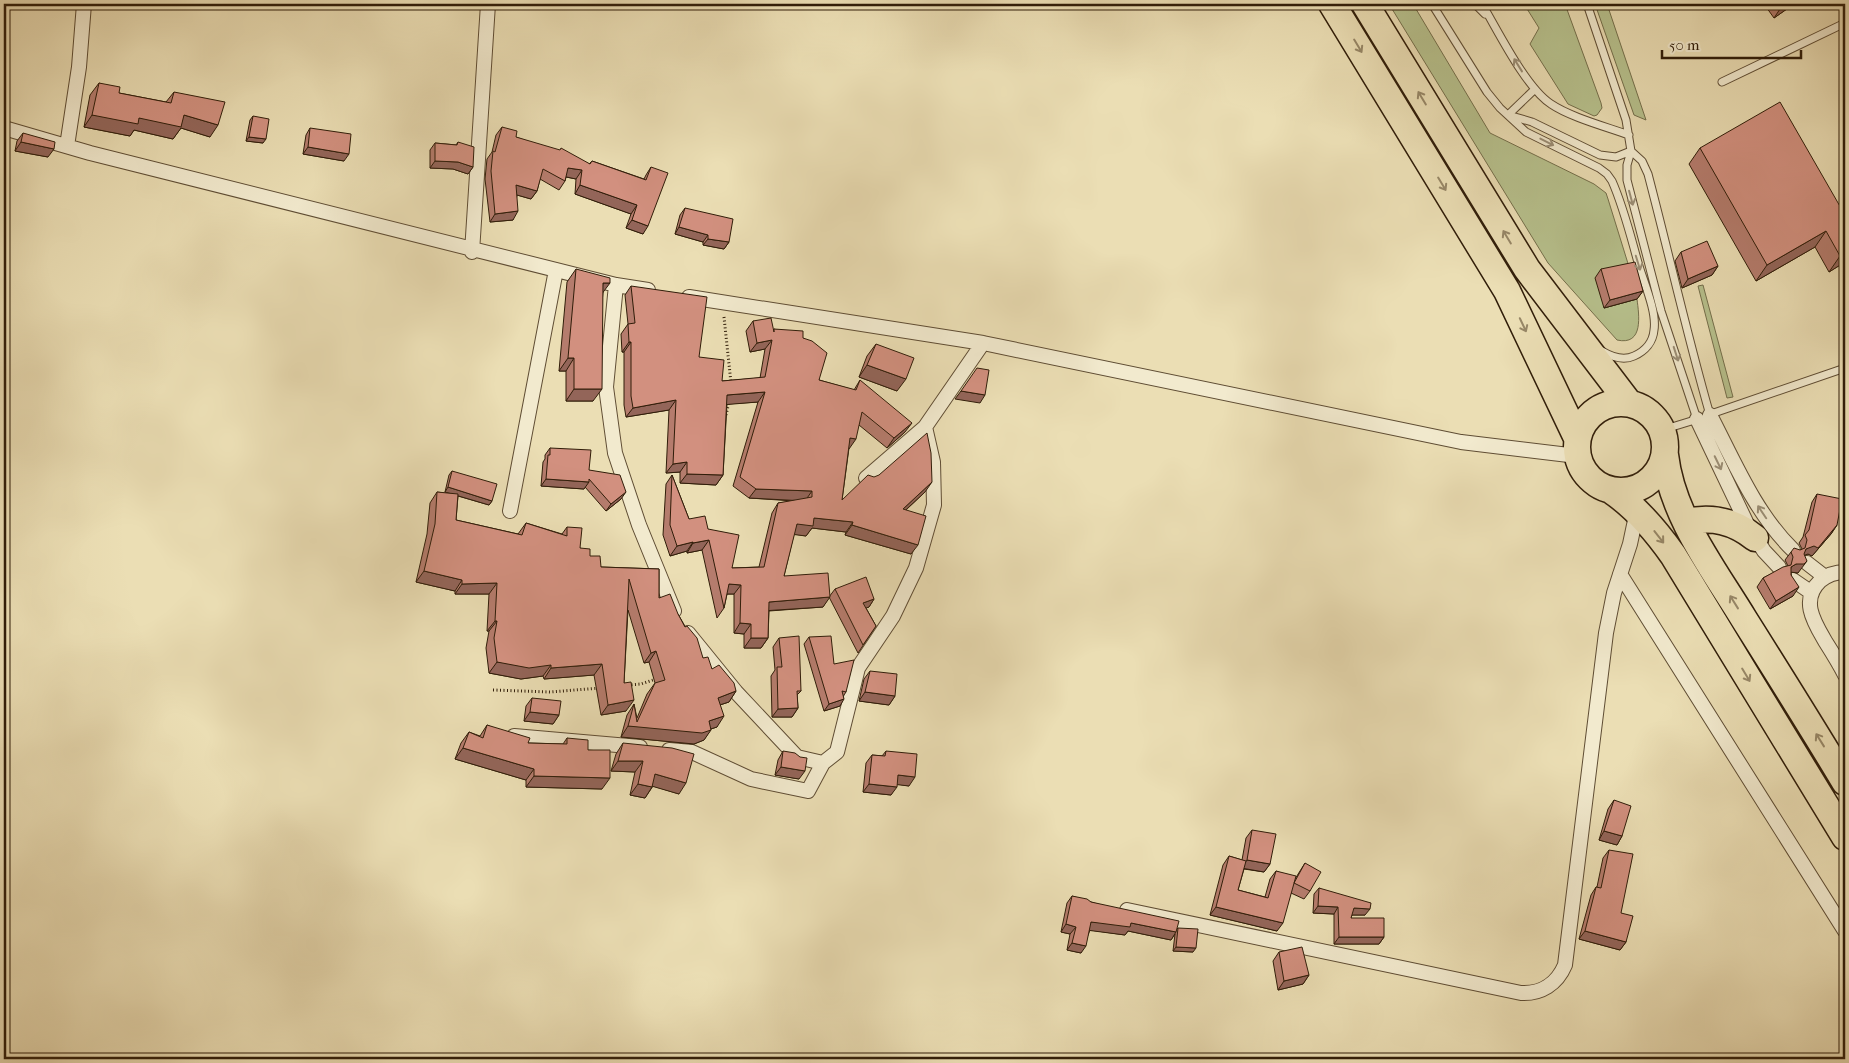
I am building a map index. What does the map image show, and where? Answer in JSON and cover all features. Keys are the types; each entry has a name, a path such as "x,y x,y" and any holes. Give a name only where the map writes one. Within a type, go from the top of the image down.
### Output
{"highway":[{"path":"1332,4 1507,291 1577,447 1584,472 1596,484 1612,491 1637,511 1662,540 1845,837"},
{"path":"1365,4 1527,269 1630,403"},
{"path":"1577,447 1584,422 1596,410 1612,403 1630,403 1643,408 1655,417 1662,430 1665,442 1667,476 1686,522 1698,545 1845,782"},
{"path":"1612,491 1630,491 1646,484 1658,472 1665,455"},
{"path":"1686,522 1701,519 1724,521 1735,525 1755,538"}],"street":[{"path":"67,146 79,67 84,4"},
{"path":"472,250 488,4"},
{"path":"4,128 67,146 472,250 616,285 983,343 1462,442 1577,447"},
{"path":"510,511 556,270"},
{"path":"616,285 606,387 614,453 639,525 678,621 736,692 797,757 823,763"},
{"path":"866,478 924,427 983,343"},
{"path":"1703,417 1755,538 1779,567"},
{"path":"1703,417 1755,501 1775,530 1793,550"},
{"path":"514,736 692,752 751,779 808,791 823,763 837,752 858,668 892,616 916,568 934,505 933,462 924,427"},
{"path":"1117,908 1521,993 1537,992 1551,985 1562,972 1565,965 1606,632 1637,511"},
{"path":"1807,562 1825,577"},
{"path":"1845,572 1825,577 1815,587 1812,593 1810,608 1812,616 1845,675"},
{"path":"1620,574 1845,931"},
{"path":"1792,580 1812,593"}],"lane":[{"path":"1432,4 1487,92 1508,115 1526,132 1599,168 1607,174 1616,189 1649,298 1655,328 1647,347 1639,354 1630,358 1610,356 1595,344"},
{"path":"1475,4 1489,18"},
{"path":"1482,4 1534,90 1545,100 1558,108 1629,135"},
{"path":"1487,4 1489,18"},
{"path":"1587,4 1622,104 1631,150 1627,165 1627,180 1661,310 1703,417"},
{"path":"1722,82 1845,23"},
{"path":"1508,115 1534,90"},
{"path":"1508,115 1532,122 1600,155 1616,157 1631,150"},
{"path":"1631,150 1642,161 1648,174 1678,291 1703,417"},
{"path":"1527,269 1588,337"},
{"path":"1662,430 1845,368"}],"path":[{"path":"722,302 732,391"},
{"path":"724,420 730,401"},
{"path":"623,686 641,684 659,678"},
{"path":"493,690 550,692 605,687"}],"green space":[{"path":"1389,4 1413,4 1490,133 1594,184 1606,193 1630,270 1604,308 1637,299 1639,321 1636,334 1632,338 1626,341 1617,340 1548,263"},
{"path":"1524,4 1565,4 1601,103 1602,108 1597,115 1594,116 1568,104 1530,44 1539,28"},
{"path":"1595,4 1607,4 1646,120 1634,115"},
{"path":"1703,285 1733,397 1727,398 1698,286"}],"building":[{"path":"99,83 120,87 119,93 171,103 174,92 225,102 218,125 184,115 181,127 139,118 138,124 92,115"},
{"path":"1780,102 1845,215 1845,253 1840,256 1826,231 1767,265 1700,148"},
{"path":"253,116 269,119 266,139 249,137"},
{"path":"502,127 517,131 516,137 560,150 561,148 590,164 592,161 646,180 651,167 668,173 648,226 632,220 637,205 580,185 582,170 568,168 565,181 543,169 537,191 516,185 518,211 495,214 491,171 493,151 495,152"},
{"path":"310,128 351,134 349,154 308,147"},
{"path":"23,133 55,142 54,149 21,142"},
{"path":"458,142 474,147 473,167 458,162 435,161 435,143 457,145"},
{"path":"685,208 733,219 729,242 708,239 708,235 679,227"},
{"path":"1707,241 1718,266 1688,279 1681,252"},
{"path":"1635,262 1643,291 1610,300 1601,269"},
{"path":"576,269 610,278 610,283 603,283 602,389 574,389 574,358 568,358"},
{"path":"631,286 707,297 699,357 724,360 722,381 765,377 772,340 757,343 753,321 771,318 774,332 774,329 803,331 803,338 812,341 827,353 819,380 856,390 860,380 912,423 894,438 862,412 856,439 850,438 842,500 868,475 874,477 879,475 927,433 931,453 932,482 903,509 926,516 918,545 852,525 853,522 814,518 813,526 797,524 784,576 828,573 830,597 769,602 768,638 751,638 751,624 740,623 741,585 729,584 724,608 709,540 677,546 670,525 672,475 689,519 705,516 708,529 739,535 732,568 764,567 778,503 812,497 812,491 756,489 740,477 765,392 727,395 723,475 687,474 687,462 673,464 676,400 633,408 631,396 631,342 629,342 628,324 635,323"},
{"path":"876,344 914,358 906,379 867,365"},
{"path":"977,368 989,370 985,395 961,391"},
{"path":"550,448 591,450 589,470 620,475 626,492 611,504 589,479 589,482 546,479"},
{"path":"452,471 497,484 492,501 448,487"},
{"path":"437,492 458,494 456,520 522,535 526,523 567,536 567,527 582,528 580,548 590,549 590,556 600,556 601,567 659,569 659,598 670,594 685,627 687,626 697,638 703,658 708,657 712,669 719,665 734,683 736,691 718,698 724,716 709,721 711,730 702,733 628,726 634,704 637,722 655,683 665,680 656,651 651,653 629,579 624,683 631,682 634,700 608,705 602,664 551,668 551,665 529,668 497,662 494,638 497,621 495,621 497,583 462,584 462,580 424,571 435,524"},
{"path":"1817,494 1842,499 1837,525 1818,548 1814,546 1806,549 1804,554 1807,561 1804,564 1796,564 1791,567 1791,575 1799,587 1776,601 1763,578 1783,567 1791,565 1793,557 1791,552 1794,548 1800,550 1805,548 1807,540 1805,535 1809,530"},
{"path":"866,577 874,599 863,603 876,626 863,645 835,589"},
{"path":"799,636 801,691 797,691 798,708 778,709 777,667 782,667 779,638"},
{"path":"831,636 834,664 854,660 846,692 842,691 844,699 829,704 809,637"},
{"path":"870,671 897,674 895,696 865,692"},
{"path":"532,698 561,701 559,715 530,712"},
{"path":"487,725 530,738 528,743 567,744 567,738 588,740 588,750 610,750 610,778 534,776 534,769 463,748 469,732 483,738"},
{"path":"623,743 672,748 694,754 686,783 655,774 652,787 638,784 643,761 618,761"},
{"path":"783,751 807,758 805,771 781,767"},
{"path":"886,751 917,754 915,777 898,775 897,787 869,784 872,755 885,756"},
{"path":"1614,800 1631,806 1622,836 1604,831"},
{"path":"1252,830 1276,834 1270,864 1247,860"},
{"path":"1609,850 1633,854 1621,913 1633,916 1626,942 1585,931 1596,887 1601,888"},
{"path":"1229,856 1246,861 1238,890 1268,898 1276,871 1296,876 1283,923 1216,907"},
{"path":"1305,863 1321,872 1310,891 1294,883"},
{"path":"1319,888 1371,903 1370,909 1354,908 1351,918 1384,918 1384,937 1339,937 1338,907 1318,906"},
{"path":"1072,896 1087,899 1091,902 1179,921 1176,932 1131,923 1130,927 1091,922 1086,946 1072,943 1076,927 1066,924"},
{"path":"1178,928 1198,929 1196,948 1176,947"},
{"path":"1302,947 1309,975 1284,981 1279,952"}]}
